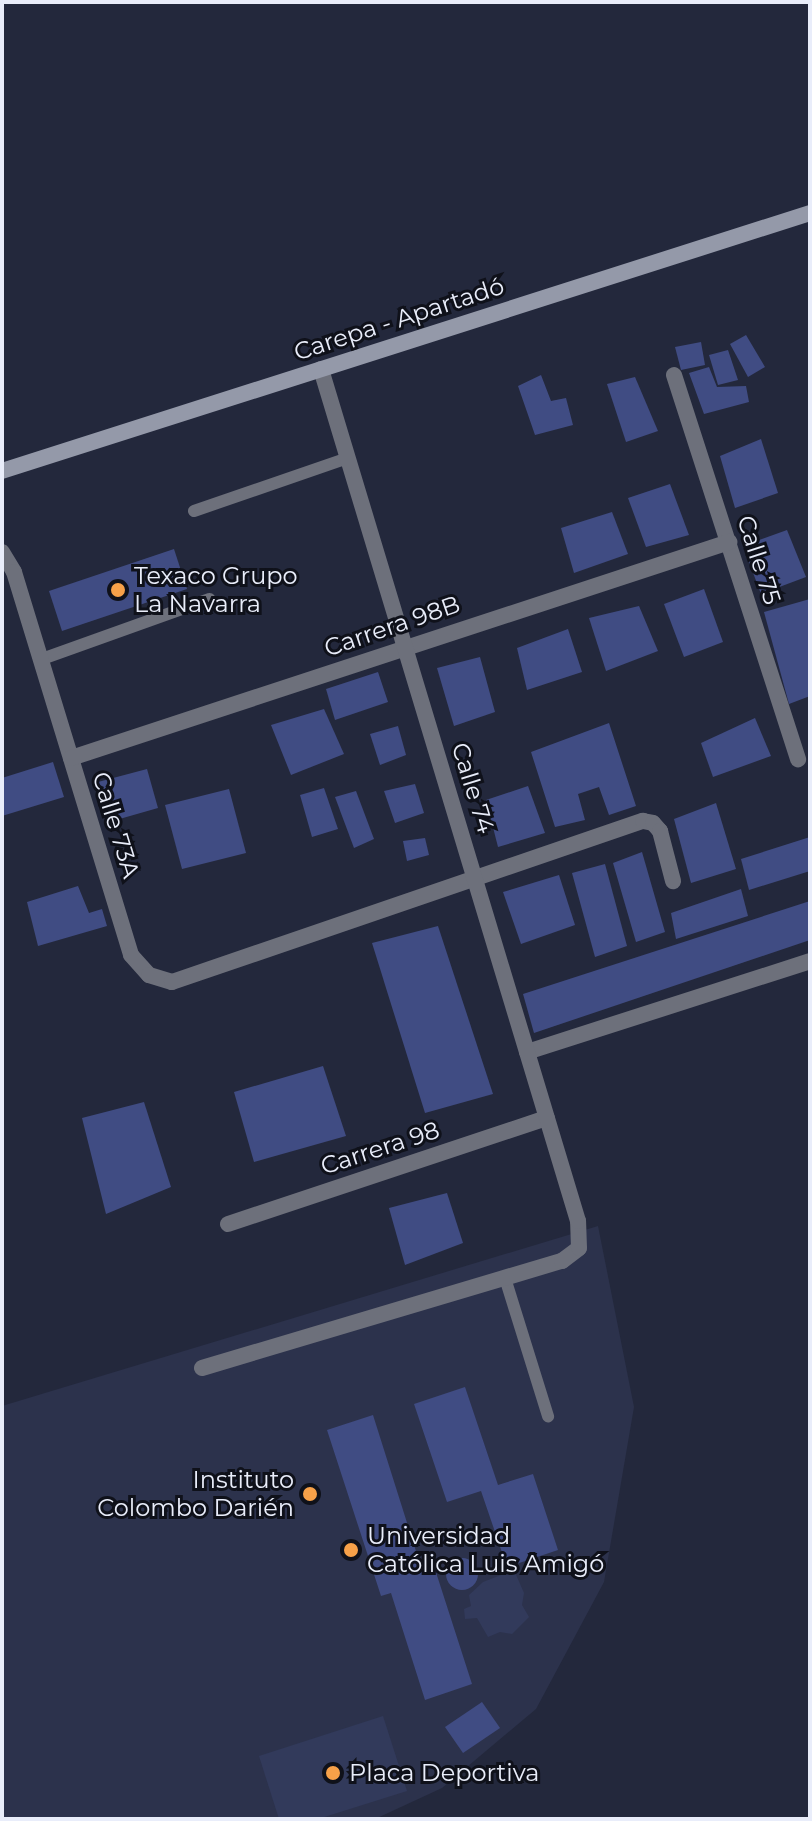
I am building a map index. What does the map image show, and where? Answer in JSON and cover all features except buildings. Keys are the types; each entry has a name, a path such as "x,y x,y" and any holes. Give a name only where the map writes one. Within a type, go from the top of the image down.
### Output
{"main road":[{"name":"Carepa - Apartadó","path":"2,471 810,213"}],"street":[{"name":"Calle 74","path":"321,369 578,1221 579,1248 562,1261 505,1278"},
{"name":"Calle 75","path":"674,375 798,760"},
{"name":"Carrera 98B","path":"71,758 241,704 404,646 729,542"},
{"name":"Calle 73A","path":"2,552 14,572 42,659 131,955 149,975 172,982 476,879"},
{"path":"476,879 643,821 653,823 660,831 673,881"},
{"path":"527,1052 810,961"},
{"name":"Carrera 98","path":"228,1224 547,1118"},
{"path":"202,1368 505,1278"}],"lane":[{"path":"194,511 348,458"},
{"path":"42,659 210,599"},
{"path":"505,1278 548,1416"}],"shaded area":[{"name":"Instituto Colombo Darién","path":"598,1226 634,1407 604,1582 536,1709 442,1788 375,1819 2,1819 2,1406"},
{"path":"514,1570 524,1593 522,1605 529,1617 512,1634 500,1632 488,1637 477,1618 465,1619 464,1609 471,1606 469,1595 483,1582"},
{"name":"Placa Deportiva","path":"383,1716 407,1791 318,1819 279,1819 259,1756"}],"place":[{"name":"Texaco Grupo La Navarra","path":"118,590"},
{"name":"Instituto Colombo Darién","path":"310,1494"},
{"name":"Universidad Católica Luis Amigó","path":"351,1550"},
{"name":"Placa Deportiva","path":"333,1773"}]}
